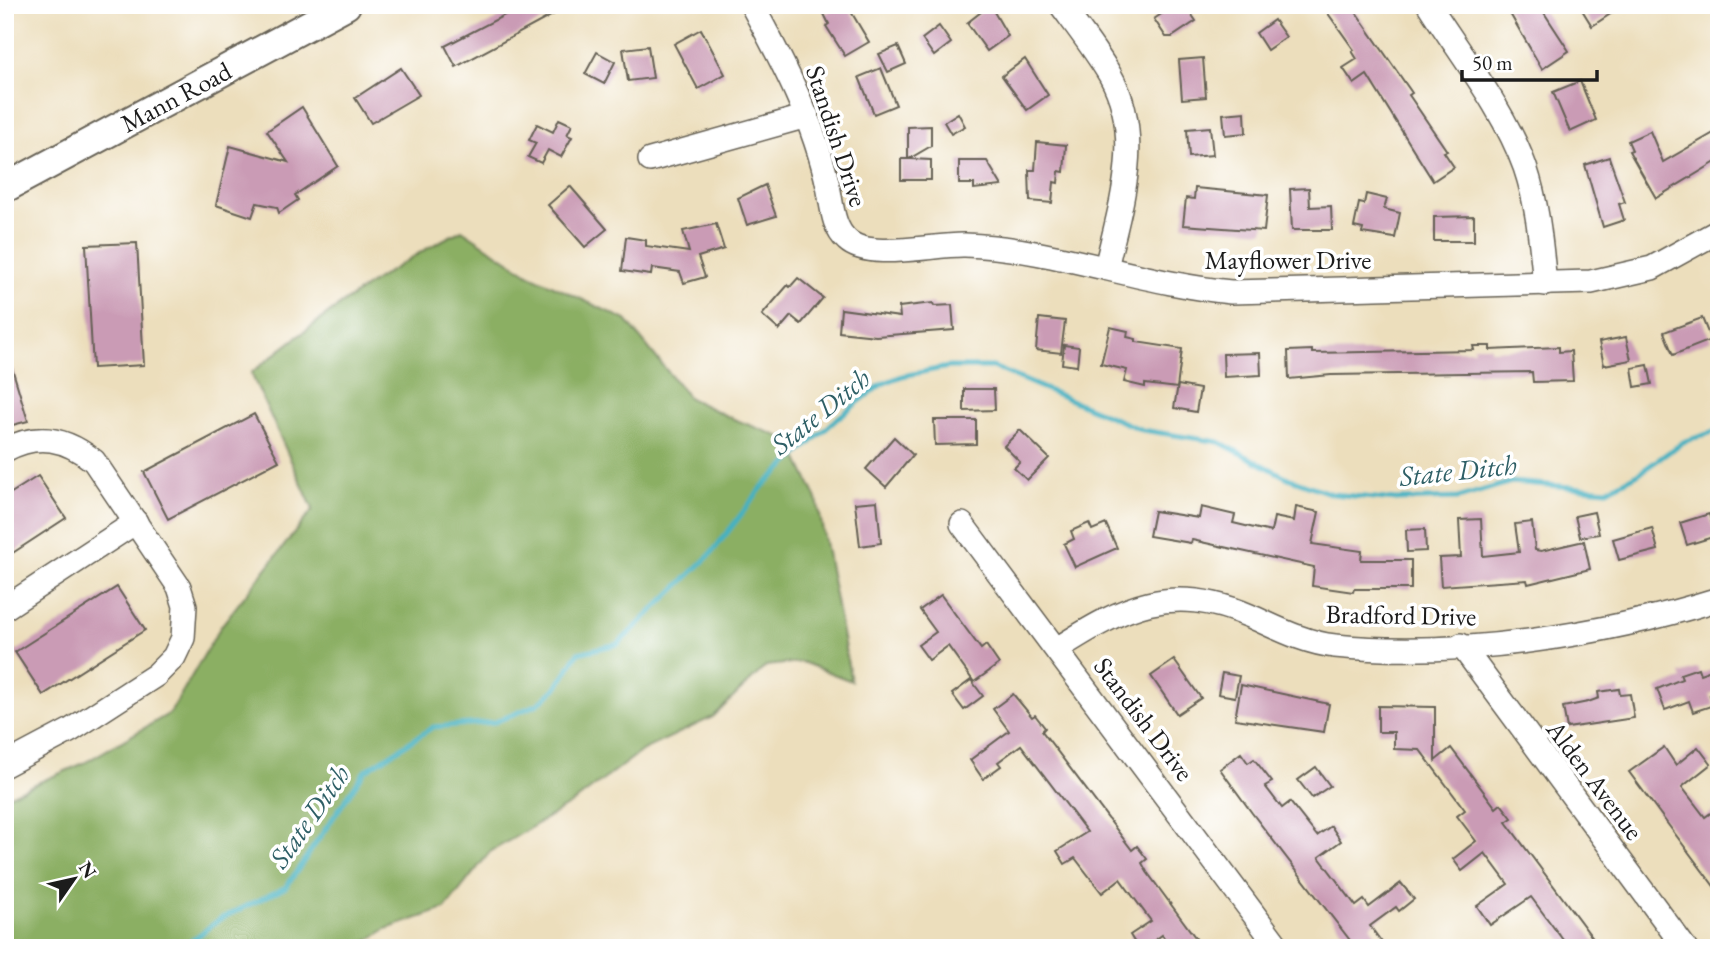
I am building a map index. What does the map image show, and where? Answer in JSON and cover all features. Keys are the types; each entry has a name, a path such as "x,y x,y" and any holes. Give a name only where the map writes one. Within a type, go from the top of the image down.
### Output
{"main road":[{"name":"Mann Road","path":"5,188 346,5"}],"street":[{"name":"Standish Drive","path":"752,5 807,117 837,225 852,244"},
{"path":"1061,5 1111,77 1125,117 1129,151 1126,177 1106,268"},
{"path":"1429,5 1503,120 1524,166 1539,225 1545,284"},
{"path":"650,160 807,117"},
{"name":"Mayflower Drive","path":"852,244 872,251 940,245 1000,247 1179,286 1231,292 1591,282 1642,271 1682,254 1719,232"},
{"path":"5,450 20,443 46,439 79,449 94,461 179,587 185,621 180,647 156,676 71,730 5,765"},
{"path":"5,608 136,522"},
{"name":"Standish Drive","path":"962,524 1279,948"},
{"name":"Bradford Drive","path":"1057,649 1126,608 1175,599 1224,606 1309,641 1334,646 1461,645 1591,630 1719,599"},
{"name":"Alden Avenue","path":"1461,645 1685,948"}],"green space":[{"path":"462,230 530,275 626,320 689,398 731,418 789,440 817,499 851,681 802,662 766,666 713,717 643,750 574,802 490,852 445,909 386,929 357,948 5,948 5,797 84,763 170,713 221,626 313,509 251,373 380,278"}],"building":[{"path":"524,5 571,5 456,67 445,46"},
{"path":"840,5 847,5 869,42 845,56 826,26 829,24 824,14"},
{"path":"990,5 1008,36 987,51 967,23"},
{"path":"1175,5 1185,5 1196,21 1172,37 1166,37 1154,19"},
{"path":"1322,5 1351,5 1412,93 1409,95 1447,151 1444,152 1454,167 1433,181 1367,75 1354,84 1343,68 1357,59 1352,51 1354,50"},
{"path":"1505,5 1539,5 1569,51 1542,69"},
{"path":"1579,5 1624,5 1592,26"},
{"path":"1274,20 1286,37 1267,50 1256,33"},
{"path":"939,26 951,43 934,56 922,39"},
{"path":"701,29 725,74 698,89 674,44"},
{"path":"648,46 653,78 628,81 623,49"},
{"path":"898,46 906,64 888,72 879,54"},
{"path":"597,52 615,62 604,84 585,74"},
{"path":"1203,58 1206,97 1182,99 1179,60"},
{"path":"1025,59 1048,95 1027,110 1002,76"},
{"path":"401,68 419,95 371,123 355,98"},
{"path":"881,68 896,105 874,114 859,77"},
{"path":"1580,81 1596,120 1570,132 1553,92"},
{"path":"302,107 338,166 295,195 298,200 279,213 277,207 257,203 252,217 216,205 230,146 288,162 267,131"},
{"path":"1245,112 1246,133 1225,135 1223,114"},
{"path":"958,113 965,126 951,134 944,122"},
{"path":"559,119 572,125 567,135 572,137 561,157 548,150 541,163 528,157 536,143 529,140 537,124 553,132"},
{"path":"931,126 931,146 909,159 931,160 931,180 901,180 901,159 908,159 908,127"},
{"path":"1210,127 1213,155 1189,157 1187,129"},
{"path":"1719,130 1719,160 1656,198 1629,151 1632,150 1628,141 1650,131 1663,162"},
{"path":"1037,142 1066,145 1064,172 1059,171 1058,183 1054,182 1052,203 1030,201 1029,170 1035,170"},
{"path":"1609,157 1625,202 1619,204 1624,220 1603,227 1585,165"},
{"path":"959,161 987,161 1002,186 974,189 974,184 959,184"},
{"path":"765,185 776,216 747,225 738,198"},
{"path":"570,186 607,229 585,247 548,205"},
{"path":"1195,188 1268,195 1264,231 1183,225 1186,198 1194,199"},
{"path":"1309,188 1310,207 1331,206 1332,230 1292,230 1290,189"},
{"path":"1366,194 1387,199 1384,209 1400,213 1395,238 1362,233 1363,229 1354,227 1359,203 1364,204"},
{"path":"1474,216 1474,241 1434,241 1434,217"},
{"path":"716,224 724,249 698,257 705,277 684,283 680,272 652,268 651,275 622,271 626,237 646,240 646,246 689,252 683,231"},
{"path":"137,243 144,365 93,368 86,245"},
{"path":"798,278 823,298 801,324 791,316 779,330 762,315 788,285 790,287"},
{"path":"933,303 934,306 952,305 954,330 876,336 839,332 841,309 900,317 899,307"},
{"path":"1039,318 1065,321 1061,353 1036,350"},
{"path":"1702,318 1711,340 1673,355 1664,332"},
{"path":"1110,327 1128,331 1127,337 1136,339 1136,342 1182,349 1177,388 1145,384 1145,387 1124,382 1127,370 1101,364"},
{"path":"1626,337 1631,360 1604,365 1599,342"},
{"path":"1064,345 1079,347 1077,366 1062,364"},
{"path":"1473,346 1490,346 1490,350 1559,347 1559,352 1571,351 1573,381 1533,382 1532,372 1331,375 1289,379 1288,351 1312,350 1312,353 1474,350"},
{"path":"1260,353 1261,375 1224,377 1223,354"},
{"path":"9,358 28,421 5,427 5,359"},
{"path":"1648,365 1652,384 1635,387 1632,368"},
{"path":"1178,385 1200,389 1196,412 1174,408"},
{"path":"964,389 994,389 995,410 964,411"},
{"path":"254,414 279,461 168,519 144,472"},
{"path":"934,420 976,420 976,444 935,445"},
{"path":"1020,430 1049,458 1027,480 1014,468 1020,462 1004,446"},
{"path":"894,437 913,455 886,487 866,469"},
{"path":"38,476 66,518 5,558 5,497"},
{"path":"877,501 881,543 860,546 855,503"},
{"path":"1201,507 1235,515 1233,523 1271,532 1274,517 1294,521 1296,507 1319,512 1312,544 1362,551 1361,560 1411,560 1411,589 1354,589 1353,592 1312,586 1314,567 1192,540 1191,543 1149,536 1154,511 1199,518"},
{"path":"1594,512 1599,534 1580,537 1575,516"},
{"path":"1709,514 1716,536 1687,545 1680,523"},
{"path":"1481,519 1483,556 1519,552 1515,524 1532,522 1535,550 1584,541 1590,569 1528,584 1527,580 1441,586 1439,558 1461,557 1459,520"},
{"path":"1089,523 1092,530 1106,524 1117,548 1075,567 1064,544 1074,539 1071,531"},
{"path":"1652,528 1658,550 1619,560 1613,539"},
{"path":"1425,529 1426,551 1407,552 1406,530"},
{"path":"117,587 145,630 43,695 15,652"},
{"path":"941,595 981,649 986,645 999,664 974,682 948,646 929,660 918,645 936,632 920,610"},
{"path":"1174,660 1201,698 1177,714 1151,676"},
{"path":"1698,668 1700,674 1711,670 1719,691 1710,695 1714,705 1693,712 1689,701 1665,710 1657,689 1682,679 1680,674"},
{"path":"1222,673 1239,676 1235,697 1218,694"},
{"path":"971,680 983,696 964,710 952,694"},
{"path":"1241,685 1329,704 1324,732 1235,719"},
{"path":"1619,689 1620,695 1630,694 1634,718 1567,728 1563,707 1599,698 1598,692"},
{"path":"1013,694 1045,728 1042,731 1132,850 1137,846 1147,859 1142,863 1147,872 1203,948 1172,948 1162,935 1144,948 1138,948 1130,935 1151,921 1120,879 1102,893 1075,858 1065,864 1057,851 1087,832 1021,745 998,762 1001,766 983,779 970,760 1009,731 993,709"},
{"path":"1378,706 1435,707 1435,761 1451,748 1496,808 1501,804 1512,818 1506,822 1600,948 1569,948 1531,897 1490,925 1477,906 1508,884 1485,853 1462,871 1453,859 1476,841 1457,816 1465,810 1420,750 1394,749 1394,732 1378,732"},
{"path":"1664,747 1676,765 1698,747 1711,764 1682,787 1705,817 1719,807 1719,893 1629,772"},
{"path":"1241,753 1248,763 1254,759 1272,782 1265,786 1282,808 1290,802 1317,836 1331,826 1341,841 1319,857 1356,906 1364,900 1369,907 1401,883 1414,899 1399,911 1396,907 1370,926 1386,948 1356,948 1252,813 1220,769"},
{"path":"1316,767 1330,786 1312,798 1298,780"}],"waterway":[{"name":"State Ditch","path":"182,948 220,919 286,887 365,771 433,727 495,722 538,704 558,686 578,653 618,644 710,555 763,486 839,417 882,384 902,376 948,367 993,367 1142,430 1219,442 1288,478 1332,494 1396,500 1458,498 1511,482 1607,490 1638,474 1683,442 1719,430"}]}
